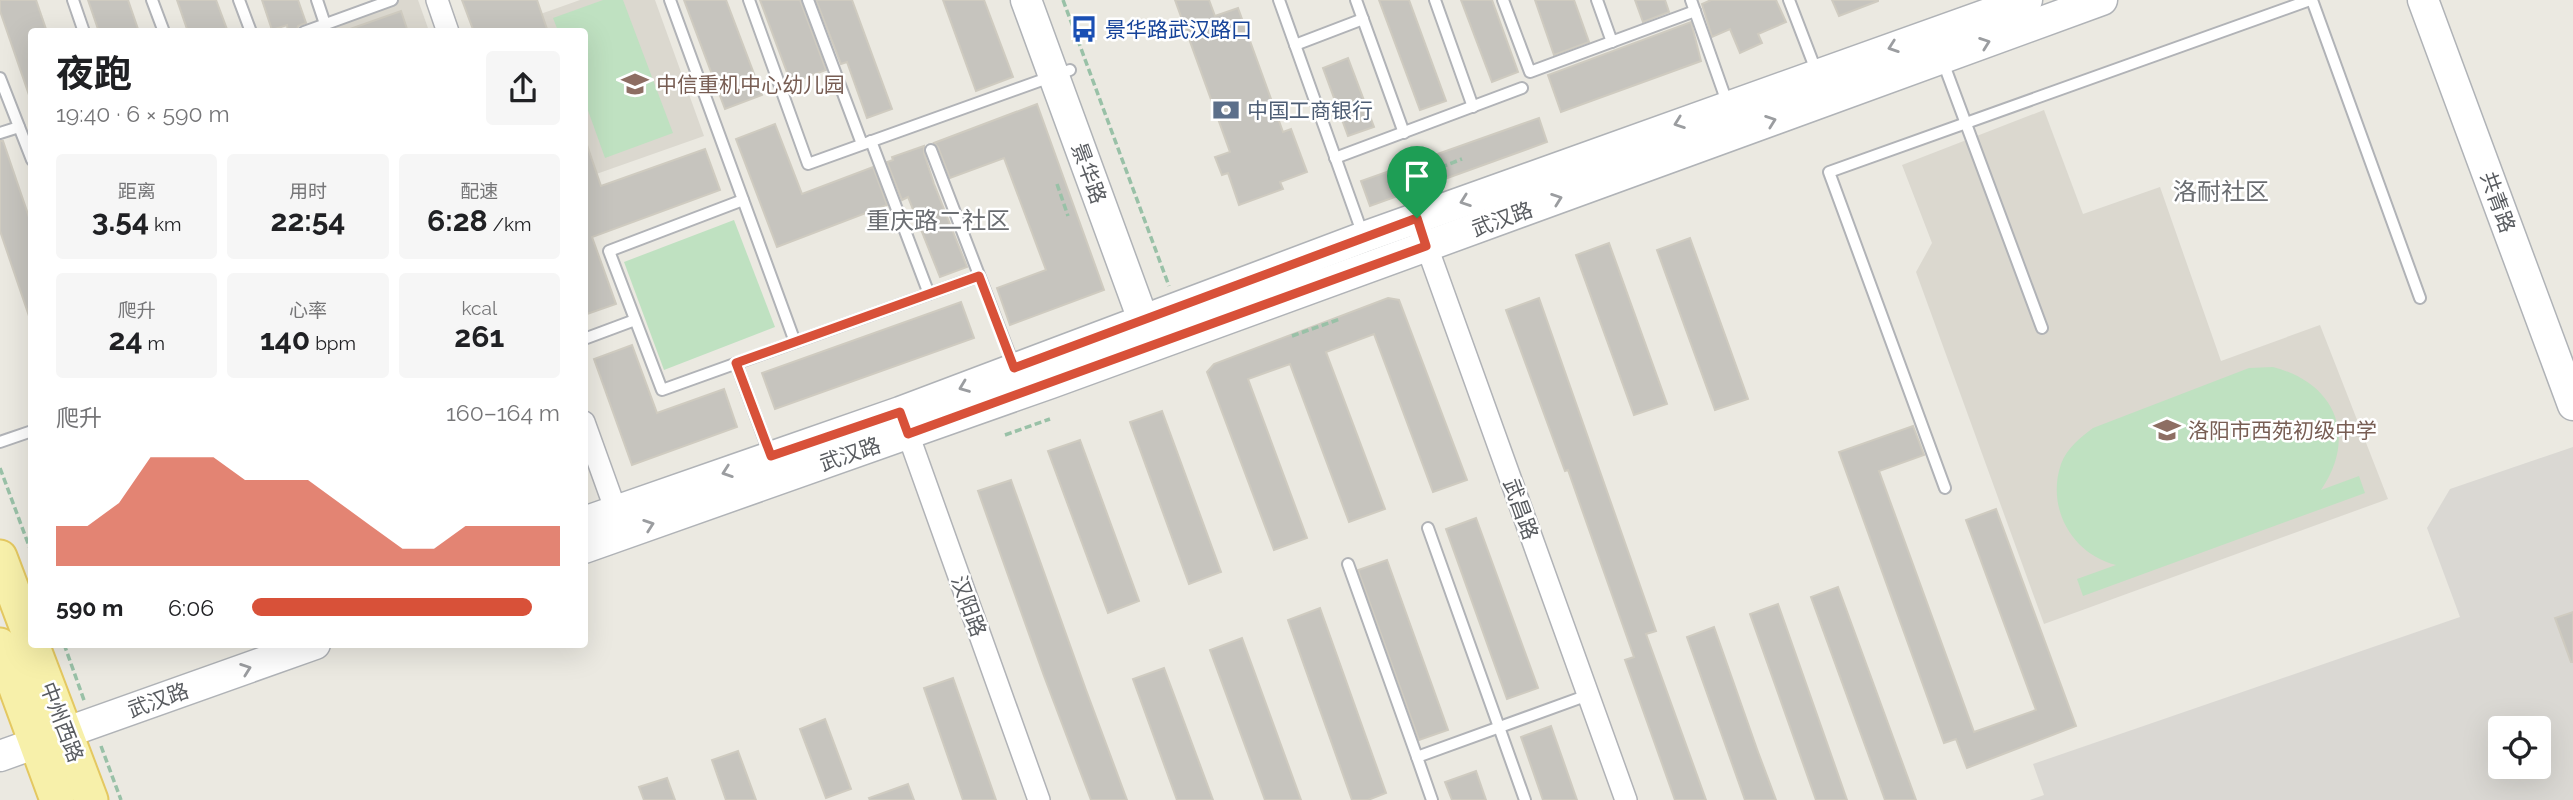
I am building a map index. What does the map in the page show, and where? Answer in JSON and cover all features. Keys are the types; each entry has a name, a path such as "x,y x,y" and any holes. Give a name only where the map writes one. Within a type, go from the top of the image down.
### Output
{"main road":[{"name":"景华路","path":"1026,0 1062,73 1160,325"},
{"name":"景华路","path":"1044,0 1062,73"},
{"name":"武汉路","path":"588,521 771,456 904,423 1014,368 1426,246 1937,46 2027,0"},
{"name":"武汉路","path":"588,546 1160,325 1364,237 1816,73 1937,46 2102,0"},
{"name":"共青路","path":"2423,0 2573,405"},
{"name":"中州西路","path":"0,557 28,632"},
{"name":"中州西路","path":"0,645 38,731 57,800"},
{"name":"中州西路","path":"32,648 38,731 91,800"},
{"name":"武汉路","path":"0,756 38,731 244,648"},
{"name":"武汉路","path":"38,731 302,648"}],"street":[{"path":"437,0 447,28"},
{"name":"武昌路","path":"1417,218 1626,800"},
{"name":"汉阳路","path":"904,423 1039,800"},
{"path":"588,433 616,511"}],"lane":[{"path":"72,0 82,28"},
{"path":"152,0 162,28"},
{"path":"239,0 250,28"},
{"path":"317,0 325,24"},
{"path":"314,28 392,0"},
{"path":"670,0 795,342"},
{"path":"749,0 808,164 1062,73"},
{"path":"808,0 929,293"},
{"path":"1279,0 1364,237"},
{"path":"1356,0 1404,133"},
{"path":"1435,0 1473,107"},
{"path":"1503,0 1530,72 1612,42 1693,6 1728,105"},
{"path":"1597,0 1612,42"},
{"path":"1789,0 1816,73"},
{"path":"1945,488 1829,172 1965,121 2311,0 2420,298"},
{"path":"1295,45 1363,19"},
{"path":"1937,46 2042,328"},
{"path":"0,78 28,150"},
{"path":"1335,158 1522,88"},
{"path":"0,133 19,127"},
{"path":"931,150 1014,368"},
{"path":"743,200 609,251 662,390 979,276"},
{"path":"588,338 635,320"},
{"path":"736,363 771,456"},
{"path":"0,442 28,432"},
{"path":"1428,528 1525,800"},
{"path":"1348,564 1432,800"},
{"path":"1417,757 1588,695"}],"path":[{"path":"1063,0 1160,325"},
{"path":"1421,175 1462,159"},
{"path":"1057,184 1068,216"},
{"path":"1292,335 1340,318"},
{"path":"1005,435 1050,419"},
{"path":"0,468 28,544"}],"shaded area":[{"path":"384,0 418,0 428,28 306,28"},
{"name":"中信重机中心幼儿园","path":"580,0 655,0 704,136 588,177 588,28 501,28"},
{"name":"洛阳市西苑初级中学","path":"2044,110 2083,214 2160,187 2221,361 2320,325 2388,499 2044,624 1916,272 1932,243 1902,165"},
{"path":"2573,447 2573,800 2030,800 2044,795 2033,764 2460,617 2427,528 2450,489"}],"green space":[{"path":"603,0 623,0 673,133 605,158 588,110 588,28 557,28 553,18"},
{"path":"734,220 775,327 664,370 624,262"},
{"path":"2273,367 2312,385 2334,414 2338,450 2332,470 2321,490 2359,476 2365,493 2083,596 2077,579 2116,565 2100,559 2075,540 2060,512 2057,481 2061,464 2070,448 2093,428 2249,368"}],"building":[{"path":"0,0 36,0 46,28 28,28 28,92 0,11"},
{"path":"88,0 128,0 138,28 98,28"},
{"path":"177,0 216,0 226,28 187,28"},
{"path":"262,0 298,0 306,23 297,28 287,28 287,25 271,28"},
{"path":"462,0 537,0 547,28 472,28"},
{"path":"684,0 726,0 762,95 725,109"},
{"path":"760,0 800,0 826,70 791,83"},
{"path":"816,0 852,0 892,109 867,118 847,62 841,64"},
{"path":"943,0 984,0 1013,77 976,91"},
{"path":"1175,0 1209,0 1215,16 1238,8 1283,132 1291,129 1307,172 1280,182 1283,189 1239,205 1228,173 1222,175 1215,157 1230,152"},
{"path":"1379,0 1409,0 1446,101 1420,110"},
{"path":"1461,0 1492,0 1518,72 1492,82"},
{"path":"1535,0 1574,0 1589,42 1554,55"},
{"path":"1635,0 1665,0 1669,12 1643,22"},
{"path":"1711,0 1776,0 1786,22 1758,34 1762,43 1740,53 1730,29 1712,37 1702,4"},
{"path":"1832,0 1878,0 1878,1 1839,16"},
{"path":"401,11 407,28 353,28"},
{"path":"1691,22 1701,61 1561,112 1548,75"},
{"path":"1348,58 1374,127 1348,136 1323,68"},
{"path":"1037,104 1104,290 1010,325 997,288 1046,270 1004,158 950,178 934,143"},
{"path":"1539,118 1547,142 1370,206 1361,181"},
{"path":"775,124 802,194 873,167 887,205 777,247 736,139"},
{"path":"0,141 3,141 28,214 28,313 0,231"},
{"path":"924,146 934,184 967,267 940,277 908,197 902,200 887,162 893,160 892,157"},
{"path":"588,148 601,186 705,149 720,190 592,237 616,304 588,314"},
{"path":"1690,238 1748,399 1715,410 1657,250"},
{"path":"1609,243 1667,404 1634,415 1576,255"},
{"path":"1388,298 1399,300 1467,480 1433,492 1374,334 1326,352 1385,509 1349,522 1290,364 1248,379 1307,538 1274,550 1207,372 1214,364"},
{"path":"1539,298 1656,631 1646,634 1706,800 1675,800 1625,660 1634,657 1568,470 1565,471 1506,310"},
{"path":"961,302 974,338 775,409 762,373"},
{"path":"632,345 657,413 724,389 737,427 632,465 594,359"},
{"path":"1162,411 1221,572 1189,584 1130,422"},
{"path":"1913,426 1924,455 1879,471 1974,732 2036,710 1966,520 1996,509 2076,726 1967,768 1956,739 1944,743 1839,452"},
{"path":"1080,440 1139,601 1108,613 1048,451"},
{"path":"1011,480 1127,800 1091,800 1044,676 978,491"},
{"path":"1476,518 1538,688 1507,699 1446,529"},
{"path":"1387,560 1448,730 1419,740 1358,570"},
{"path":"1838,587 1916,800 1885,800 1811,597"},
{"path":"1778,604 1847,800 1816,800 1750,614"},
{"path":"1320,608 1386,793 1368,800 1352,800 1288,620"},
{"path":"2573,612 2573,662 2571,662 2555,618"},
{"path":"1714,627 1776,800 1745,800 1687,637"},
{"path":"1242,638 1301,800 1265,800 1210,650"},
{"path":"1164,668 1213,800 1177,800 1133,679"},
{"path":"953,678 996,800 963,800 924,688"},
{"path":"825,719 851,789 826,798 800,729"},
{"path":"1551,726 1577,800 1543,800 1521,737"},
{"path":"738,751 756,800 726,800 712,760"},
{"path":"1476,771 1486,800 1452,800 1445,782"},
{"path":"667,778 675,800 644,800 639,787"},
{"path":"908,784 914,800 869,798"}],"place":[{"name":"景华路武汉路口","path":"1084,29"},
{"name":"中信重机中心幼儿园","path":"635,84"},
{"name":"中国工商银行","path":"1226,110"},
{"name":"洛阳市西苑初级中学","path":"2167,430"}],"district":[{"name":"洛耐社区","path":"2221,191"},
{"name":"重庆路二社区","path":"938,220"}],"route":[{"path":"1417,218 1426,246 908,434 900,412 771,456 736,363 979,276 1014,368 1417,218"}]}
